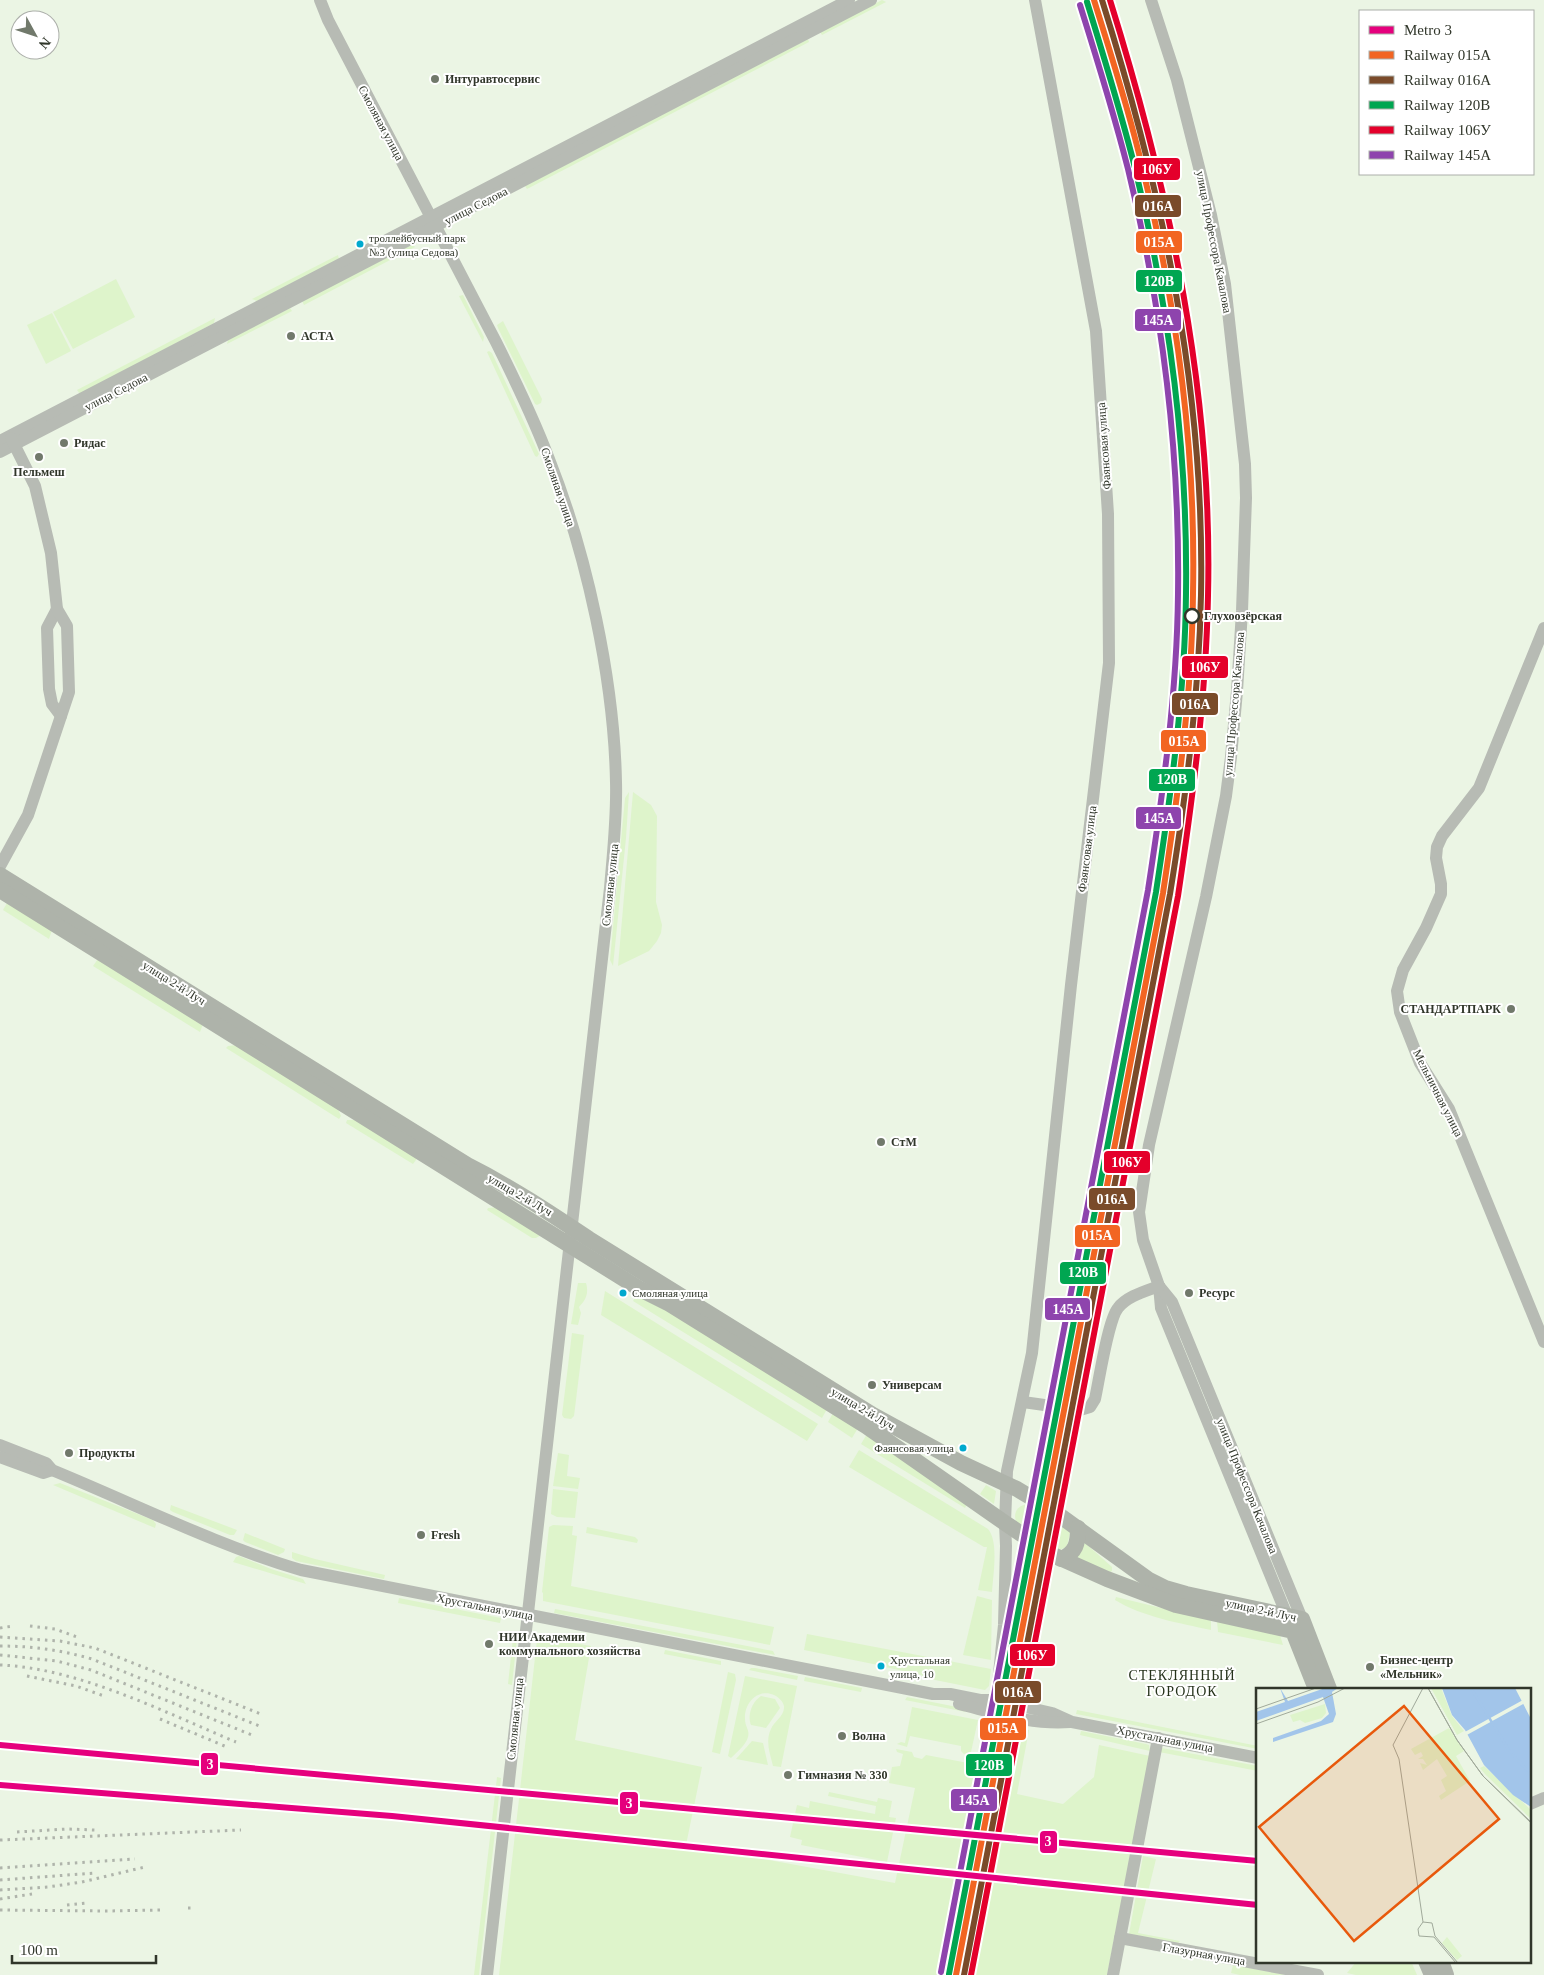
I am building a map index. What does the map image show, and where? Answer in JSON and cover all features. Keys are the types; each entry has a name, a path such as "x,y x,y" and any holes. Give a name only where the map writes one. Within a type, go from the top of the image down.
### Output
{"main road":[{"name":"улица 2-й Луч","path":"0,875 469,1166 501,1182 555,1215 873,1415 1038,1501 1150,1580 1165,1588 1294,1622"},
{"name":"улица 2-й Луч","path":"0,890 570,1245 668,1303 866,1426 1004,1524 1061,1559 1176,1605 1294,1622"},
{"path":"1061,1559 1073,1552 1077,1545 1078,1528"},
{"name":"улица Профессора Качалова","path":"1294,1622 1316,1688"},
{"name":"улица Профессора Качалова","path":"1294,1622 1328,1688"},
{"path":"1426,1962 1432,1975"},
{"path":"1440,1962 1446,1975"}],"street":[{"name":"Смоляная улица","path":"320,0 328,20 519,388 561,490 597,624 610,707 616,782 614,850 487,1975"},
{"name":"улица Седова","path":"433,221 849,0"},
{"name":"улица Седова","path":"0,452 8,440 433,221 871,0"},
{"name":"Фаянсовая улица","path":"995,1700 1004,1625 1006,1546 1004,1524 1007,1471 1023,1402 1035,1329 1072,976 1110,662 1108,514 1096,331 1035,0"},
{"name":"улица Профессора Качалова","path":"1151,0 1177,80 1212,215 1225,284 1245,464 1246,498 1242,610 1231,758 1206,896 1158,1105 1142,1185 1139,1212 1140,1227 1160,1286 1162,1308 1294,1622"},
{"path":"0,866 28,814 69,692 67,626 57,609 51,553 35,486 8,440"},
{"path":"57,609 48,628 49,689 52,704 60,716"},
{"name":"Мельничная улица","path":"1544,628 1479,788 1440,841 1436,858 1441,894 1426,928 1403,970 1397,991 1400,1012 1420,1064 1449,1109 1544,1342"},
{"path":"1023,1402 1080,1410 1090,1407 1095,1399 1112,1321 1117,1308 1130,1298 1160,1286"},
{"name":"Хрустальная улица","path":"0,1445 46,1463 52,1470 262,1557 292,1567 933,1694 950,1694 980,1700 995,1700 1052,1713 1072,1722"},
{"name":"Хрустальная улица","path":"0,1457 42,1473 52,1470"},
{"name":"Хрустальная улица","path":"933,1694 949,1702 1024,1720 1047,1723 1072,1722 1256,1758"},
{"path":"1113,1975 1158,1738"},
{"path":"1532,1803 1544,1798"},
{"name":"Глазурная улица","path":"1120,1938 1318,1975"}],"green space":[{"path":"882,0 886,2 822,35 820,32"},
{"path":"808,39 809,42 527,189 525,186"},
{"path":"413,244 415,247 304,305 302,301"},
{"path":"338,255 339,259 257,301 252,299"},
{"path":"116,279 135,317 73,349 53,312"},
{"path":"463,295 484,337 483,342 459,296"},
{"path":"290,308 292,311 227,344 228,340"},
{"path":"52,313 71,351 46,364 27,325"},
{"path":"215,318 214,323 80,394 77,390"},
{"path":"503,321 542,399 541,403 537,405 498,328 497,325"},
{"path":"487,352 492,353 539,454 537,457"},
{"path":"629,792 613,966 610,960 625,798"},
{"path":"633,792 651,805 657,816 656,902 662,925 657,941 649,951 618,966"},
{"path":"7,903 52,930 49,939 3,910"},
{"path":"98,959 203,1024 200,1032 93,966"},
{"path":"237,1045 337,1107 341,1116 339,1119 226,1048"},
{"path":"347,1120 358,1120 418,1157 413,1164 346,1123"},
{"path":"499,1207 543,1234 532,1238 487,1210 488,1208"},
{"path":"578,1283 586,1283 587,1293 579,1307 581,1313 578,1325 571,1324"},
{"path":"605,1291 818,1424 807,1441 601,1315"},
{"path":"636,1296 668,1310 827,1409 822,1418 633,1301"},
{"path":"572,1333 584,1335 574,1416 571,1419 564,1418 562,1415"},
{"path":"833,1413 858,1428 852,1438 828,1422"},
{"path":"867,1434 967,1504 965,1508 861,1444"},
{"path":"859,1450 988,1529 994,1550 992,1592 978,1590 987,1547 984,1547 849,1467"},
{"path":"558,1453 569,1455 567,1476 580,1478 578,1489 553,1486"},
{"path":"60,1483 153,1520 156,1524 155,1528 53,1485"},
{"path":"986,1485 996,1491 994,1504 980,1494"},
{"path":"553,1489 578,1492 575,1518 557,1517 551,1514"},
{"path":"1029,1504 1070,1532 1067,1547 1059,1550 1017,1524 1015,1513 1021,1506"},
{"path":"171,1505 237,1530 234,1535 230,1535 173,1512 170,1510"},
{"path":"553,1525 573,1526 572,1535 577,1536 571,1586 774,1627 770,1645 543,1601 542,1592 549,1527"},
{"path":"587,1527 635,1537 638,1540 637,1543 586,1533"},
{"path":"245,1533 285,1549 284,1552 278,1555 245,1542 243,1540"},
{"path":"1084,1542 1112,1567 1112,1571 1110,1572 1076,1558"},
{"path":"292,1552 385,1575 384,1579 296,1561 292,1558"},
{"path":"239,1556 303,1579 306,1584 233,1562"},
{"path":"977,1596 992,1600 991,1660 963,1655"},
{"path":"1116,1597 1211,1620 1211,1630 1137,1611 1115,1600"},
{"path":"399,1598 501,1618 500,1623 398,1603"},
{"path":"555,1609 773,1651 775,1655 554,1613"},
{"path":"1217,1621 1280,1635 1283,1645 1218,1632"},
{"path":"807,1634 991,1669 989,1686 985,1690 935,1680 918,1674 885,1667 884,1665 804,1650"},
{"path":"540,1637 591,1646 575,1740 702,1767 686,1845 895,1883 915,1788 889,1783 892,1767 900,1766 903,1754 897,1752 896,1749 912,1752 914,1757 922,1759 926,1755 989,1767 999,1725 1029,1730 1017,1794 1063,1804 1094,1777 1099,1745 1150,1756 1107,1975 499,1975 537,1640"},
{"path":"513,1638 517,1638 512,1685 508,1684"},
{"path":"665,1650 721,1661 721,1665 664,1654"},
{"path":"751,1668 798,1676 797,1680 749,1670"},
{"path":"728,1672 735,1674 736,1680 720,1754 712,1752"},
{"path":"745,1676 797,1686 781,1767 773,1766 768,1738 772,1726 783,1713 784,1706 779,1698 768,1693 753,1698 745,1713 748,1732 747,1740 731,1758 728,1756"},
{"path":"805,1677 862,1688 861,1692 804,1681"},
{"path":"761,1696 775,1699 780,1708 766,1728 751,1725 750,1721 751,1709"},
{"path":"907,1697 957,1707 966,1712 905,1700"},
{"path":"912,1707 978,1720 971,1752 964,1754 961,1751 961,1746 910,1736 907,1747 897,1744 905,1743"},
{"path":"1077,1710 1256,1746 1256,1749 1076,1714"},
{"path":"1081,1731 1146,1744 1149,1745 1150,1751 1080,1735"},
{"path":"752,1741 763,1743 768,1765 736,1759"},
{"path":"1162,1748 1256,1766 1256,1771 1159,1752"},
{"path":"497,1777 501,1778 479,1975 474,1975"},
{"path":"829,1792 877,1802 878,1798 892,1801 889,1817 896,1818 887,1862 801,1845 802,1840 790,1837 797,1805 809,1808 810,1801 875,1814 876,1806 828,1796"},
{"path":"1143,1856 1156,1859 1138,1933 1180,1941 1178,1943 1129,1934"},
{"path":"1356,1962 1411,1962 1417,1975 1356,1975 1347,1973"},
{"path":"1233,1965 1287,1975 1240,1975 1231,1973"}],"railway":[{"path":"1086,0 1130,142 1149,227 1170,355 1182,483 1184,612 1178,717 1162,835 1133,1007 1121,1117"},
{"path":"0,1628 13,1626"},
{"path":"30,1626 55,1629 77,1637"},
{"path":"0,1637 60,1641 95,1648 261,1714"},
{"path":"0,1646 46,1649 92,1659 262,1727"},
{"path":"0,1655 57,1661 91,1670 252,1735"},
{"path":"0,1665 30,1668 90,1683 150,1705 236,1742"},
{"path":"27,1676 76,1686 104,1696"},
{"path":"160,1719 227,1747"},
{"path":"17,1832 67,1829 95,1830"},
{"path":"0,1840 241,1830"},
{"path":"0,1868 135,1859"},
{"path":"0,1890 48,1887 82,1882 145,1867"},
{"path":"0,1880 95,1873"},
{"path":"0,1899 32,1894"},
{"path":"67,1905 88,1903"},
{"path":"0,1910 162,1910"}],"metro line":[{"name":"3","path":"0,1745 1256,1861"},
{"name":"3","path":"0,1785 392,1816 1256,1905"}],"rail line":[{"name":"015А","path":"956,1975 1163,893 1179,782 1190,669 1193,540 1191,486 1182,379 1165,272 1137,145 1094,0"},
{"name":"016А","path":"964,1975 1170,894 1186,783 1198,670 1201,595 1200,519 1196,443 1188,368 1176,293 1144,146 1102,0"},
{"name":"106У","path":"971,1975 1178,896 1194,784 1205,671 1208,596 1208,520 1203,444 1195,369 1169,220 1132,73 1110,0"},
{"name":"120В","path":"949,1974 1156,892 1172,781 1183,669 1186,594 1184,487 1180,433 1167,326 1158,273 1135,168 1087,2"},
{"name":"145А","path":"941,1972 1148,890 1164,780 1175,669 1178,594 1176,487 1172,434 1159,327 1140,221 1128,169 1080,5"}],"place":[{"name":"Интуравтосервис","path":"435,79"},
{"name":"троллейбусный парк №3 (улица Седова)","path":"360,244"},
{"name":"АСТА","path":"291,336"},
{"name":"Ридас","path":"64,443"},
{"name":"Пельмеш","path":"39,457"},
{"name":"Глухоозёрская","path":"1192,616"},
{"name":"СТАНДАРТПАРК","path":"1511,1009"},
{"name":"СтМ","path":"881,1142"},
{"name":"Смоляная улица","path":"623,1293"},
{"name":"Ресурс","path":"1189,1293"},
{"name":"Универсам","path":"872,1385"},
{"name":"Фаянсовая улица","path":"963,1448"},
{"name":"Продукты","path":"69,1453"},
{"name":"Fresh","path":"421,1535"},
{"name":"НИИ Академии коммунального хозяйства","path":"489,1644"},
{"name":"Хрустальная улица, 10","path":"881,1666"},
{"name":"Бизнес-центр «Мельник»","path":"1370,1667"},
{"name":"Волна","path":"842,1736"},
{"name":"Гимназия № 330","path":"788,1775"}],"district":[{"name":"СТЕКЛЯННЫЙ ГОРОДОК","path":"1182,1684"}]}
